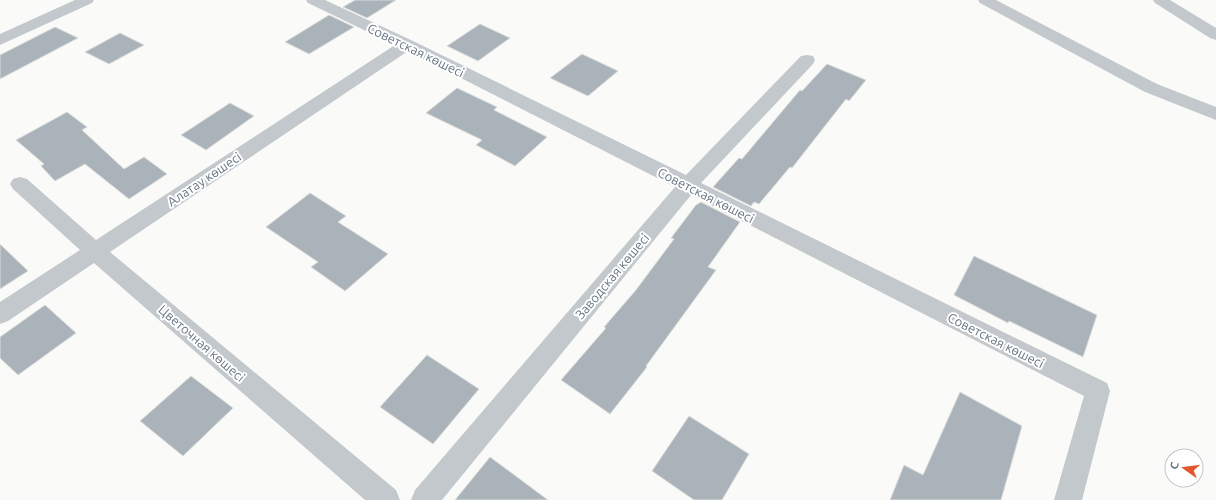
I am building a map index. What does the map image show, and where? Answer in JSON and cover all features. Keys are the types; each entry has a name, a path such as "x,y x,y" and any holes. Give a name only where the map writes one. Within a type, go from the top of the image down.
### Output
{"street":[{"path":"0,40 87,0"},
{"name":"Советская көшесі","path":"313,0 407,44 1098,392 1068,500"},
{"path":"985,0 1151,88 1216,114"},
{"path":"1160,0 1216,35"},
{"name":"Алатау көшесі","path":"0,314 407,44"},
{"name":"Заводская көшесі","path":"425,500 688,185 807,60"},
{"name":"Цветочная көшесі","path":"20,184 95,251 386,500"}],"building":[{"path":"355,0 396,0 367,18 343,7"},
{"path":"329,15 354,27 309,54 285,42"},
{"path":"480,24 510,38 478,61 447,46"},
{"path":"55,27 78,38 0,79 0,55"},
{"path":"120,33 144,45 109,64 85,52"},
{"path":"582,54 618,71 588,96 550,78"},
{"path":"827,64 866,80 849,101 846,99 792,168 790,167 759,204 754,202 751,206 713,187 739,158 742,159 800,90 802,91"},
{"path":"457,88 497,107 494,110 547,137 515,166 476,145 482,140 426,113"},
{"path":"230,103 254,116 206,150 181,135"},
{"path":"67,112 87,127 82,130 124,169 144,157 167,174 129,199 85,164 55,181 41,166 44,164 16,140"},
{"path":"310,193 346,216 338,222 388,254 345,291 311,267 318,262 266,227"},
{"path":"701,202 740,222 708,267 716,270 646,366 647,367 610,414 561,380 606,328 604,327 636,290 674,239 671,238 696,205"},
{"path":"0,244 28,271 0,289"},
{"path":"974,256 1097,315 1083,357 1009,321 1008,323 954,295"},
{"path":"45,305 76,333 18,375 0,358 0,337"},
{"path":"427,355 479,389 433,444 380,407"},
{"path":"191,376 233,408 183,456 140,421"},
{"path":"960,392 1022,426 1001,500 890,500 904,465 923,475"},
{"path":"689,416 749,454 722,500 694,500 652,471"},
{"path":"490,457 548,500 455,500"}]}
